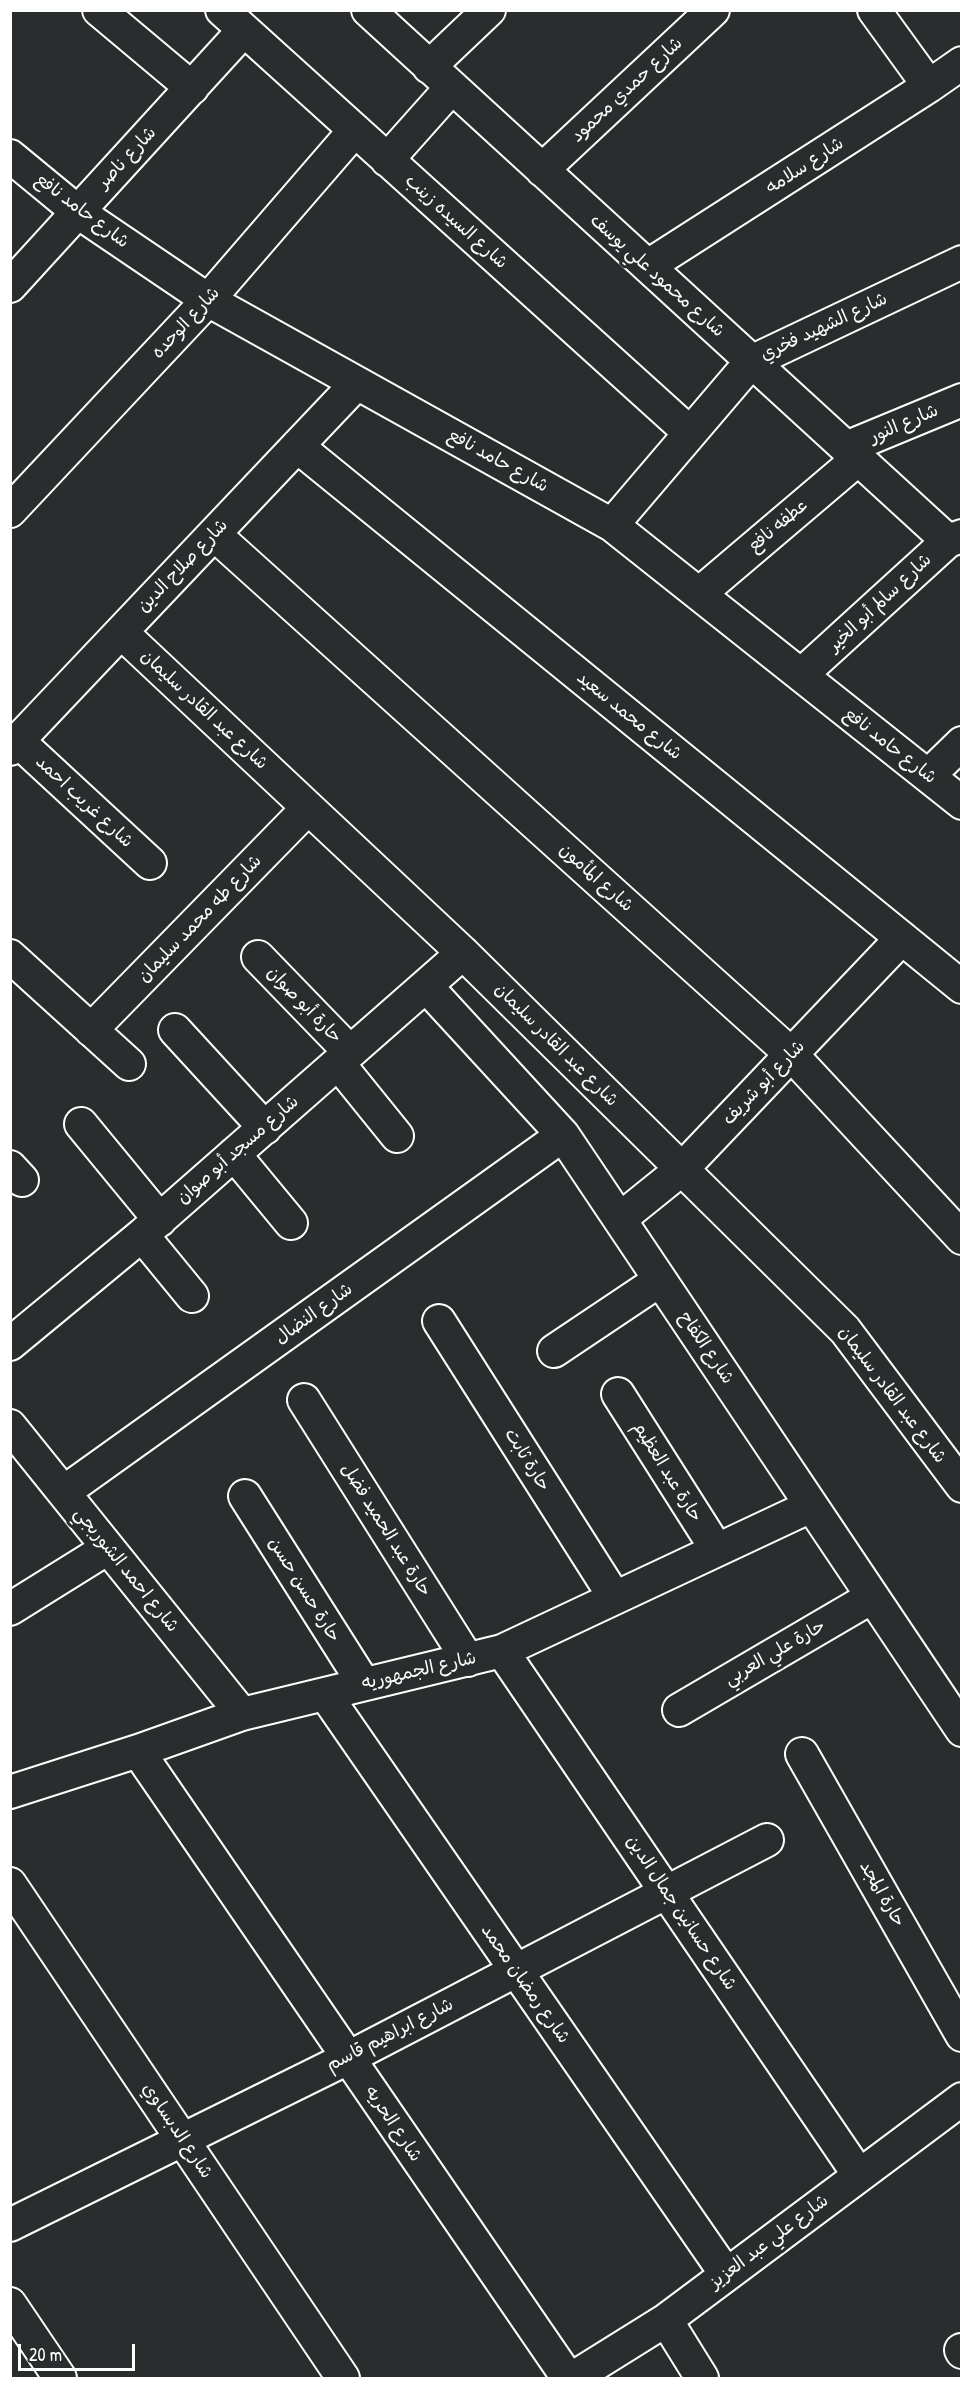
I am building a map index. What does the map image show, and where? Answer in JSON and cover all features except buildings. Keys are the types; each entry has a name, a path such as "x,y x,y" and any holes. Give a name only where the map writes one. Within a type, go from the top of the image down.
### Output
{"street":[{"path":"99,10 192,88"},
{"name":"شارع محمود علي يوسف","path":"368,10 852,453 955,538"},
{"path":"387,160 440,77 489,10"},
{"name":"شارع حمدي محمود","path":"542,170 712,10"},
{"path":"874,10 929,86"},
{"name":"شارع ناصر","path":"10,286 192,88 233,20"},
{"name":"شارع السيده زينب","path":"233,20 690,433"},
{"name":"شارع سلامه","path":"648,266 962,63"},
{"name":"شارع الوحده","path":"10,511 208,300 355,130"},
{"name":"شارع حامد نافع","path":"10,156 78,212 208,300 612,525 962,802"},
{"name":"شارع الشهيد فخري","path":"612,525 751,362 962,262"},
{"name":"شارع صلاح الدين","path":"14,745 357,383"},
{"name":"شارع النور","path":"852,453 962,400"},
{"name":"شارع محمد سعيد","path":"297,446 962,987"},
{"name":"عطفه نافع","path":"699,594 852,453"},
{"name":"شارع المأمون","path":"214,534 791,1054 962,1238"},
{"name":"شارع سالم أبو الخير","path":"801,675 955,538"},
{"name":"شارع عبد القادر سليمان","path":"121,632 463,953 845,1330 962,1486"},
{"path":"928,776 962,743"},
{"name":"شارع غريب احمد","path":"14,745 150,863"},
{"name":"شارع طه محمد سليمان","path":"91,1030 308,808"},
{"name":"شارع أبو شريف","path":"620,1219 682,1169 902,938"},
{"name":"شارع مسجد أبو صوان","path":"10,1344 151,1227 463,953"},
{"path":"10,956 129,1064"},
{"name":"حارة أبو صوان","path":"258,957 344,1058 397,1136"},
{"name":"شارع الكفاح","path":"426,987 563,1135 962,1730"},
{"path":"176,1030 265,1128"},
{"path":"81,1124 151,1227 192,1296"},
{"name":"شارع النضال","path":"64,1492 563,1135"},
{"path":"234,1154 291,1223"},
{"path":"554,1351 660,1280"},
{"name":"حارة ثابت","path":"439,1321 615,1598"},
{"name":"حارة عبد العظيم","path":"618,1394 717,1550"},
{"name":"حارة عبد الحميد فضل","path":"304,1400 468,1660"},
{"name":"شارع احمد الشوربجي","path":"10,1426 242,1714"},
{"name":"حارة حسن حسن","path":"245,1496 364,1684"},
{"name":"شارع الجمهوريه","path":"10,1792 138,1751 242,1714 502,1651 811,1506"},
{"path":"10,1609 108,1548"},
{"name":"حارة علي العربي","path":"679,1710 872,1596"},
{"name":"شارع حسانين جمال الدين","path":"502,1651 859,2175"},
{"name":"شارع رمضان محمد","path":"325,1694 726,2274"},
{"name":"شارع الحريه","path":"138,1751 568,2379"},
{"name":"حارة المجد","path":"802,1754 962,2035"},
{"name":"شارع ابراهيم قاسم","path":"10,2225 348,2058 767,1840"},
{"name":"شارع الدبساوي","path":"10,1884 343,2379"},
{"name":"شارع علي عبد العزيز","path":"573,2379 666,2320 962,2099"},
{"path":"10,2304 22,2345 60,2379"},
{"path":"666,2320 702,2379"}]}
